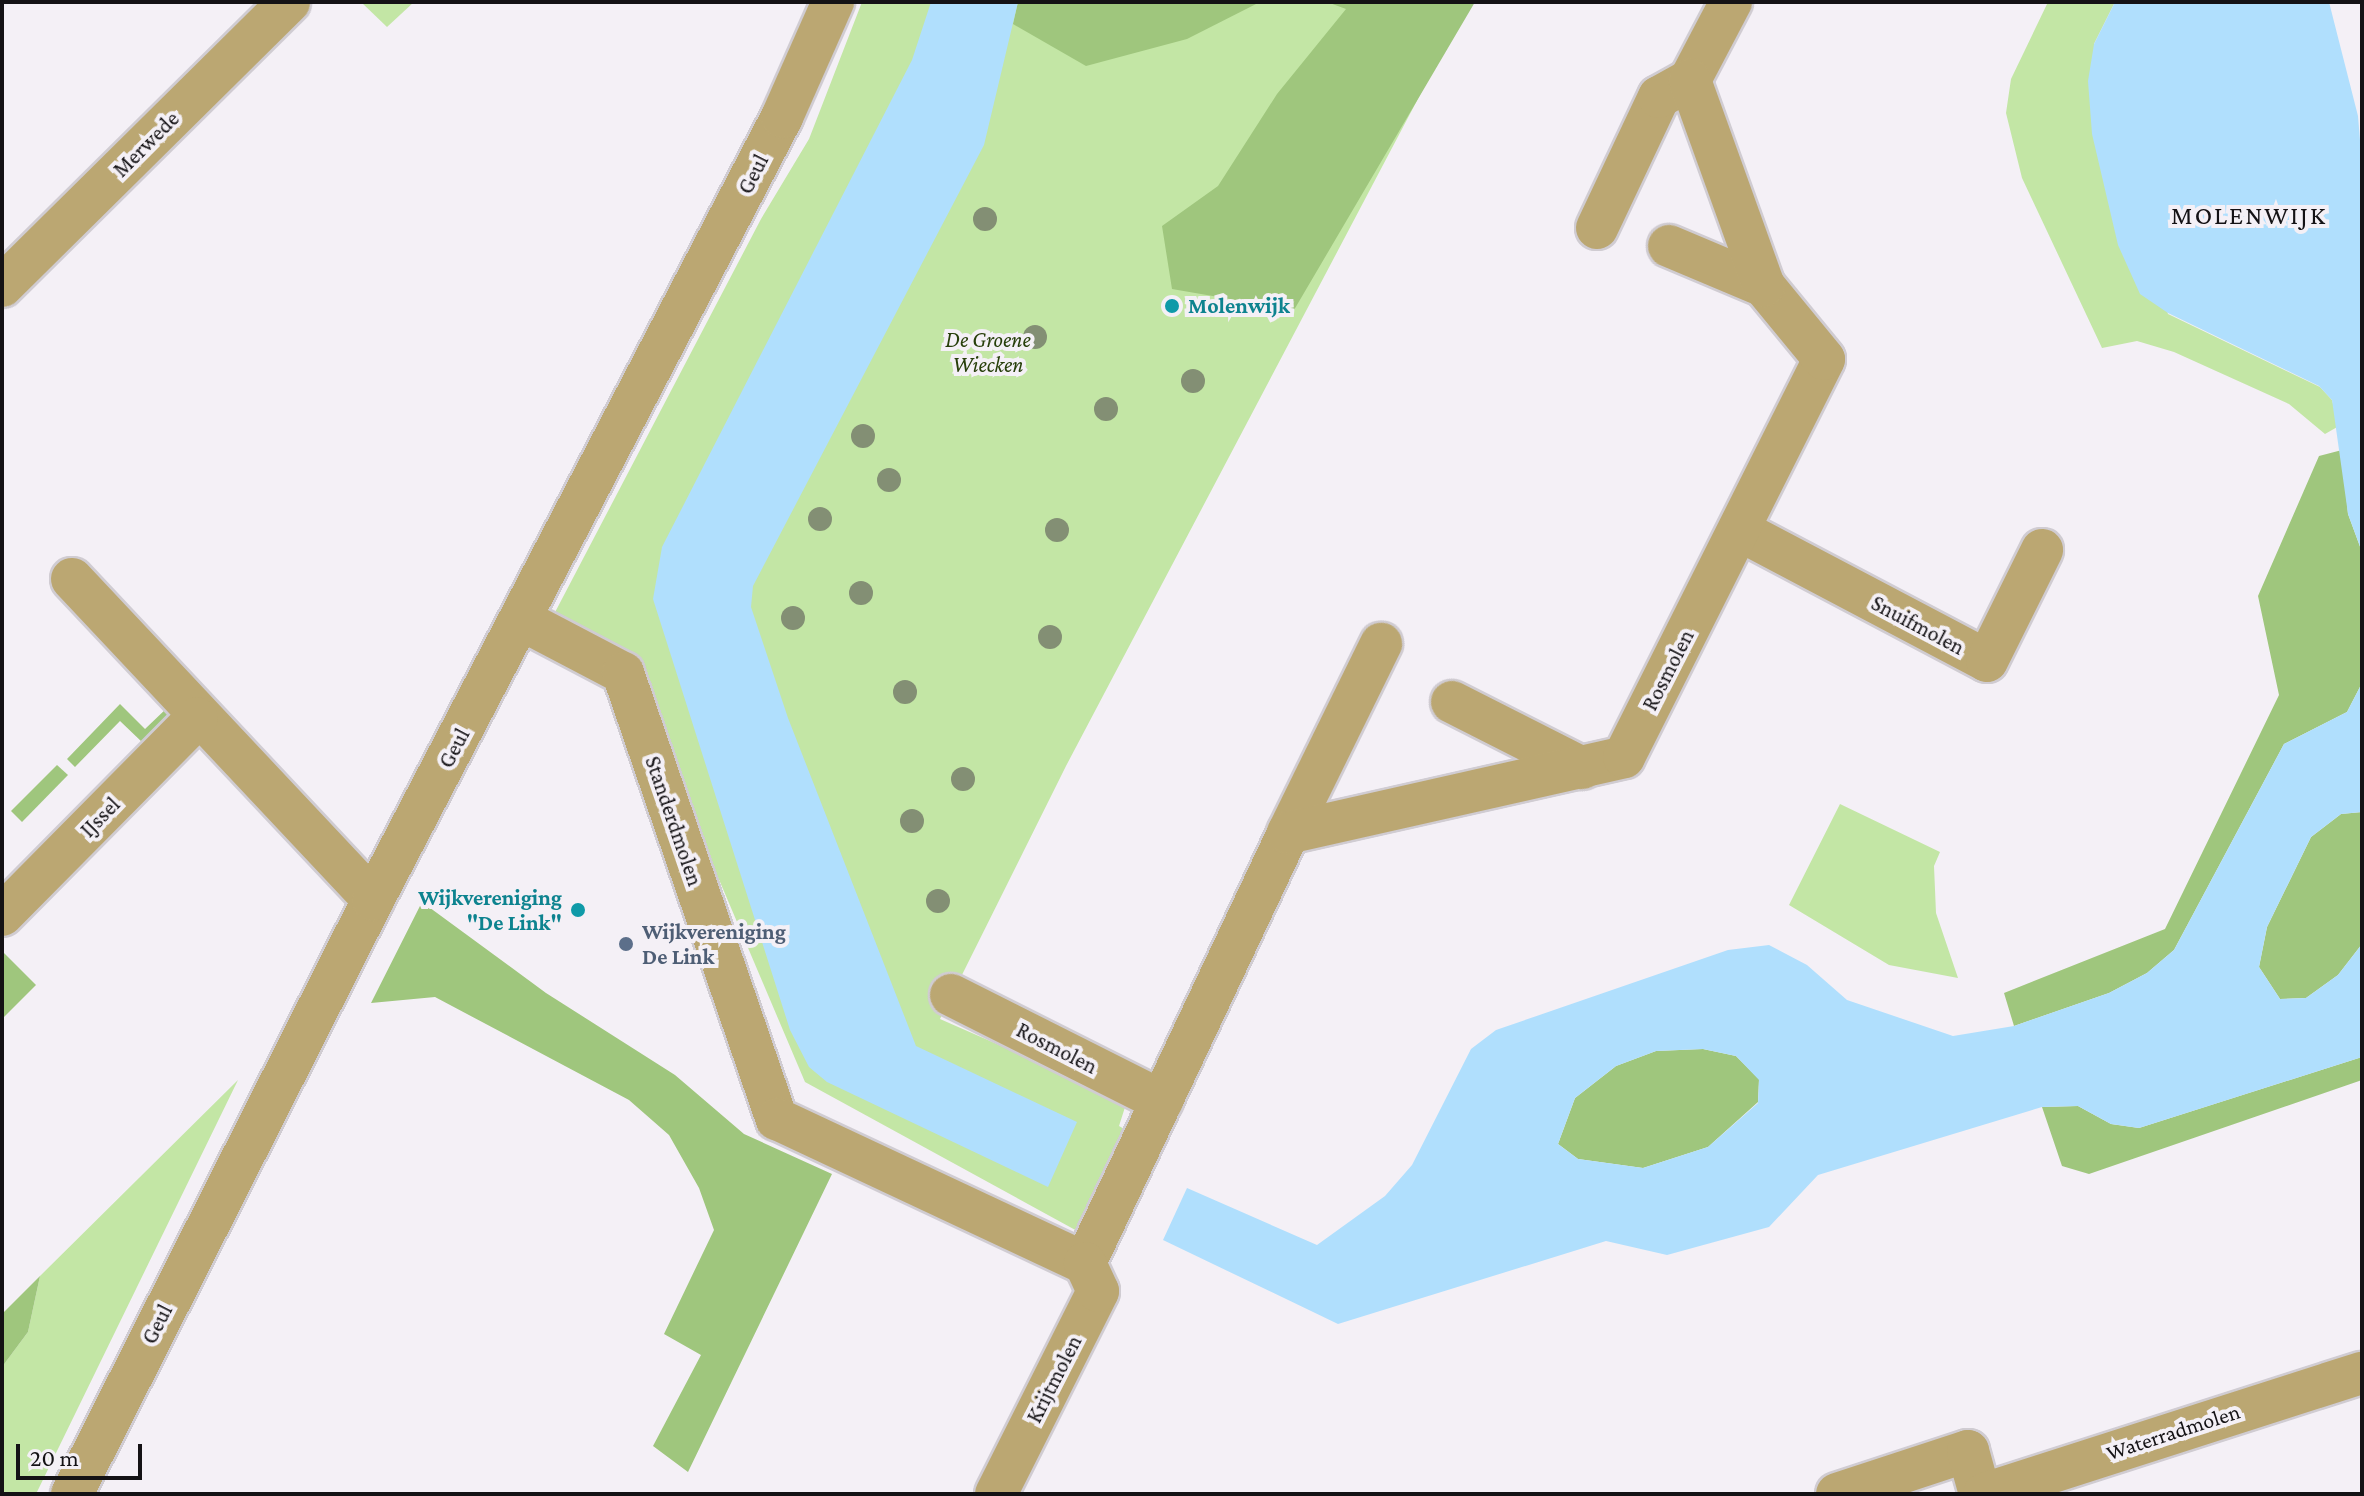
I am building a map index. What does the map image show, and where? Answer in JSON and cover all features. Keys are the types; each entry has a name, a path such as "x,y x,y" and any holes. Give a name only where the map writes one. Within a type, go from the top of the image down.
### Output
{"street":[{"name":"Merwede","path":"2,286 289,2"},
{"name":"Geul","path":"72,1494 373,900 522,620 782,117 833,2"},
{"path":"1597,228 1659,97 1690,80 1731,2"},
{"name":"Rosmolen","path":"1288,833 1624,757 1824,359 1764,286 1690,80"},
{"name":"Rosmolen","path":"1669,246 1764,286"},
{"name":"Snuifmolen","path":"1739,530 1987,661 2042,550"},
{"path":"72,579 197,718 373,900"},
{"name":"Standerdmolen","path":"522,620 623,673 777,1119 1085,1263"},
{"path":"1085,1263 1381,644"},
{"path":"1452,702 1582,768"},
{"name":"IJssel","path":"2,915 197,718"},
{"name":"Rosmolen","path":"951,995 1162,1101"},
{"name":"Krijtmolen","path":"996,1494 1098,1291 1085,1263"},
{"name":"Waterradmolen","path":"1837,1494 1968,1451 1982,1494 2362,1373"}],"green space":[{"path":"361,2 414,2 387,27"},
{"name":"De Groene Wiecken","path":"862,2 1469,2 1066,766 940,1019 1127,1101 1119,1126 1126,1130 1079,1232 805,1082 692,816 642,664 552,618 761,219 809,139"},
{"path":"1018,2 1260,2 1187,39 1086,66 1013,24"},
{"path":"1327,2 1475,2 1294,310 1172,289 1162,226 1218,186 1277,94 1346,9"},
{"path":"2048,2 2115,2 2094,44 2168,314 2320,387 2332,400 2339,426 2325,434 2289,404 2174,352 2137,341 2102,348 2022,178 2006,113 2011,79"},
{"path":"2342,450 2348,514 2362,552 2362,683 2347,712 2284,744 2174,950 2147,973 2109,993 2014,1026 2004,993 2165,929 2279,695 2258,596 2319,456"},
{"path":"120,704 145,729 168,707 170,715 143,743 120,721 75,767 67,759"},
{"path":"57,765 68,775 22,822 11,811"},
{"path":"1840,804 1940,852 1934,866 1936,913 1958,978 1889,965 1789,905"},
{"path":"2362,812 2362,944 2338,975 2306,998 2280,999 2259,967 2267,927 2311,837 2341,814"},
{"path":"422,902 546,993 675,1075 744,1134 832,1174 688,1472 653,1446 701,1355 664,1334 714,1230 699,1188 669,1135 629,1100 435,997 371,1003"},
{"path":"2,951 36,985 2,1019"},
{"path":"1703,1049 1736,1056 1759,1079 1758,1102 1708,1147 1643,1168 1578,1159 1558,1144 1575,1098 1616,1066 1656,1051"},
{"path":"2362,1057 2362,1080 2089,1174 2062,1166 2042,1107 2078,1106 2111,1124 2139,1128"},
{"path":"238,1080 36,1494 2,1494 2,1367 28,1332 40,1276"},
{"path":"40,1276 28,1332 2,1367 2,1314"}],"water":[{"path":"931,2 1018,2 984,145 753,586 751,607 788,718 916,1046 1077,1122 1048,1187 827,1082 809,1067 790,1030 653,599 662,547 912,60"},
{"path":"2115,2 2329,2 2358,116 2362,164 2362,552 2348,514 2332,400 2319,386 2168,313 2140,294 2118,245 2092,134 2088,81 2094,44"},
{"path":"2362,683 2362,812 2341,814 2311,837 2267,927 2259,967 2280,999 2306,998 2338,975 2362,944 2362,1057 2139,1128 2111,1124 2078,1106 2042,1107 1818,1175 1769,1227 1667,1255 1606,1241 1338,1324 1163,1240 1187,1188 1317,1245 1385,1196 1412,1165 1471,1049 1496,1030 1728,950 1769,945 1807,965 1847,1000 1953,1036 2014,1026 2109,993 2147,973 2174,950 2284,744 2347,712","holes":["1703,1049 1736,1056 1759,1080 1758,1103 1708,1147 1643,1168 1578,1159 1558,1144 1575,1098 1616,1066 1656,1051"]}],"place":[{"name":"Molenwijk","path":"1172,306"},
{"name":"Wijkvereniging \"De Link\"","path":"578,910"},
{"name":"Wijkvereniging De Link","path":"626,944"}],"district":[{"name":"MOLENWIJK","path":"2249,216"}]}
